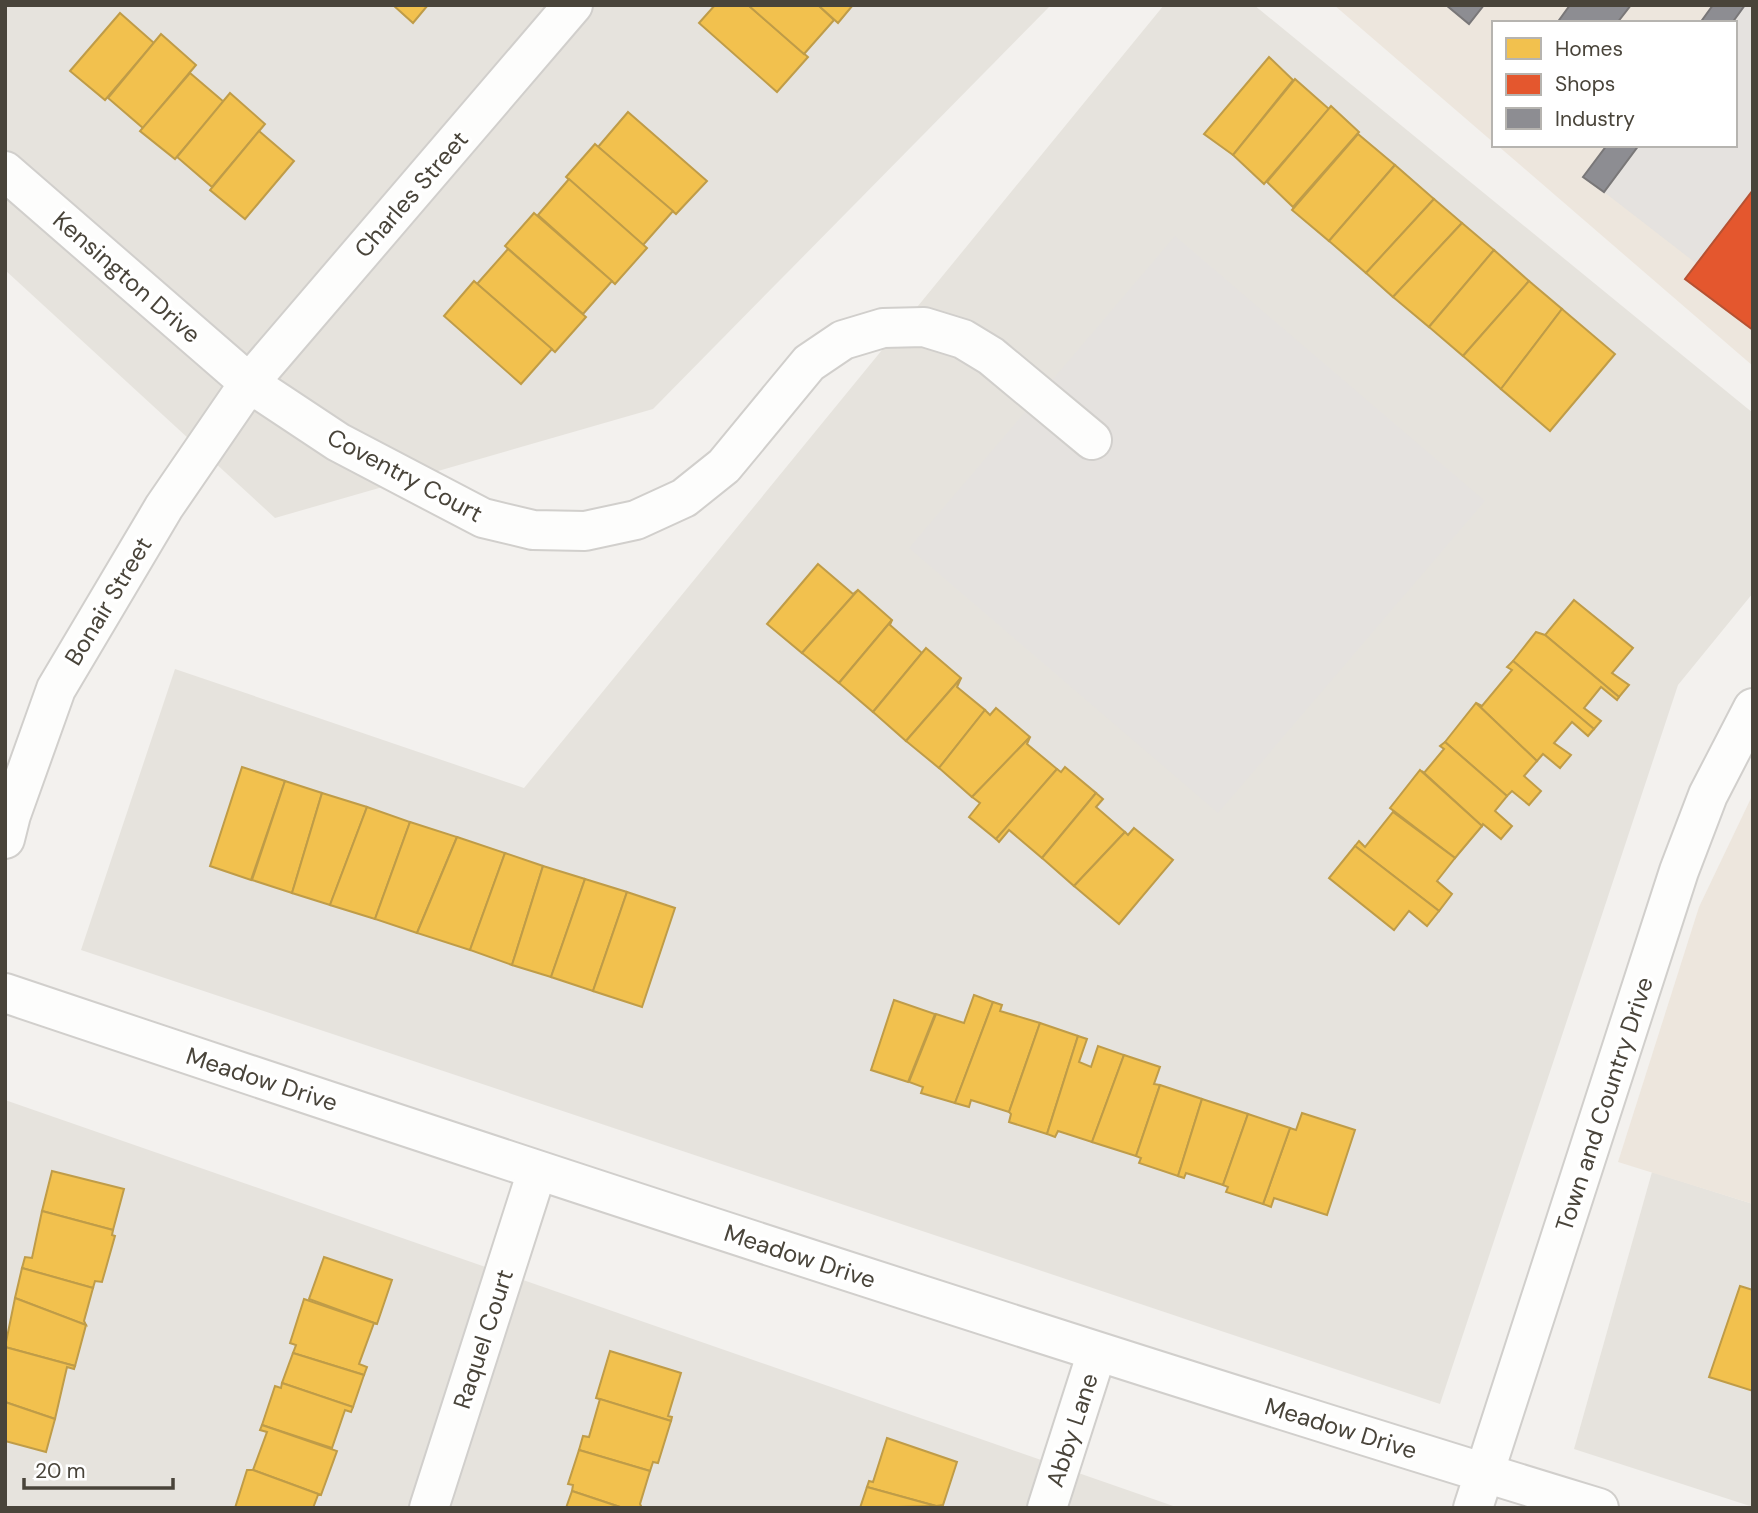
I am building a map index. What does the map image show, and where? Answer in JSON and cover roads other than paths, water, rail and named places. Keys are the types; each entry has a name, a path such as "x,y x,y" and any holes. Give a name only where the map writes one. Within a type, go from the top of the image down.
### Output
{"street":[{"name":"Charles Street","path":"249,383 573,5"},
{"name":"Kensington Drive","path":"5,171 249,383"},
{"name":"Coventry Court","path":"249,383 338,442 483,518 533,530 585,531 636,520 684,498 724,466 809,363 843,340 883,328 924,327 963,339 991,355 1092,440"},
{"name":"Bonair Street","path":"5,839 10,815 56,689 163,507 249,383"},
{"name":"Town and Country Drive","path":"1479,1490 1679,871 1708,795 1753,708"},
{"name":"Meadow Drive","path":"5,993 537,1171 1097,1352 1479,1490 1599,1508"},
{"name":"Raquel Court","path":"429,1508 537,1171"},
{"name":"Abby Lane","path":"1046,1508 1097,1352"}]}
